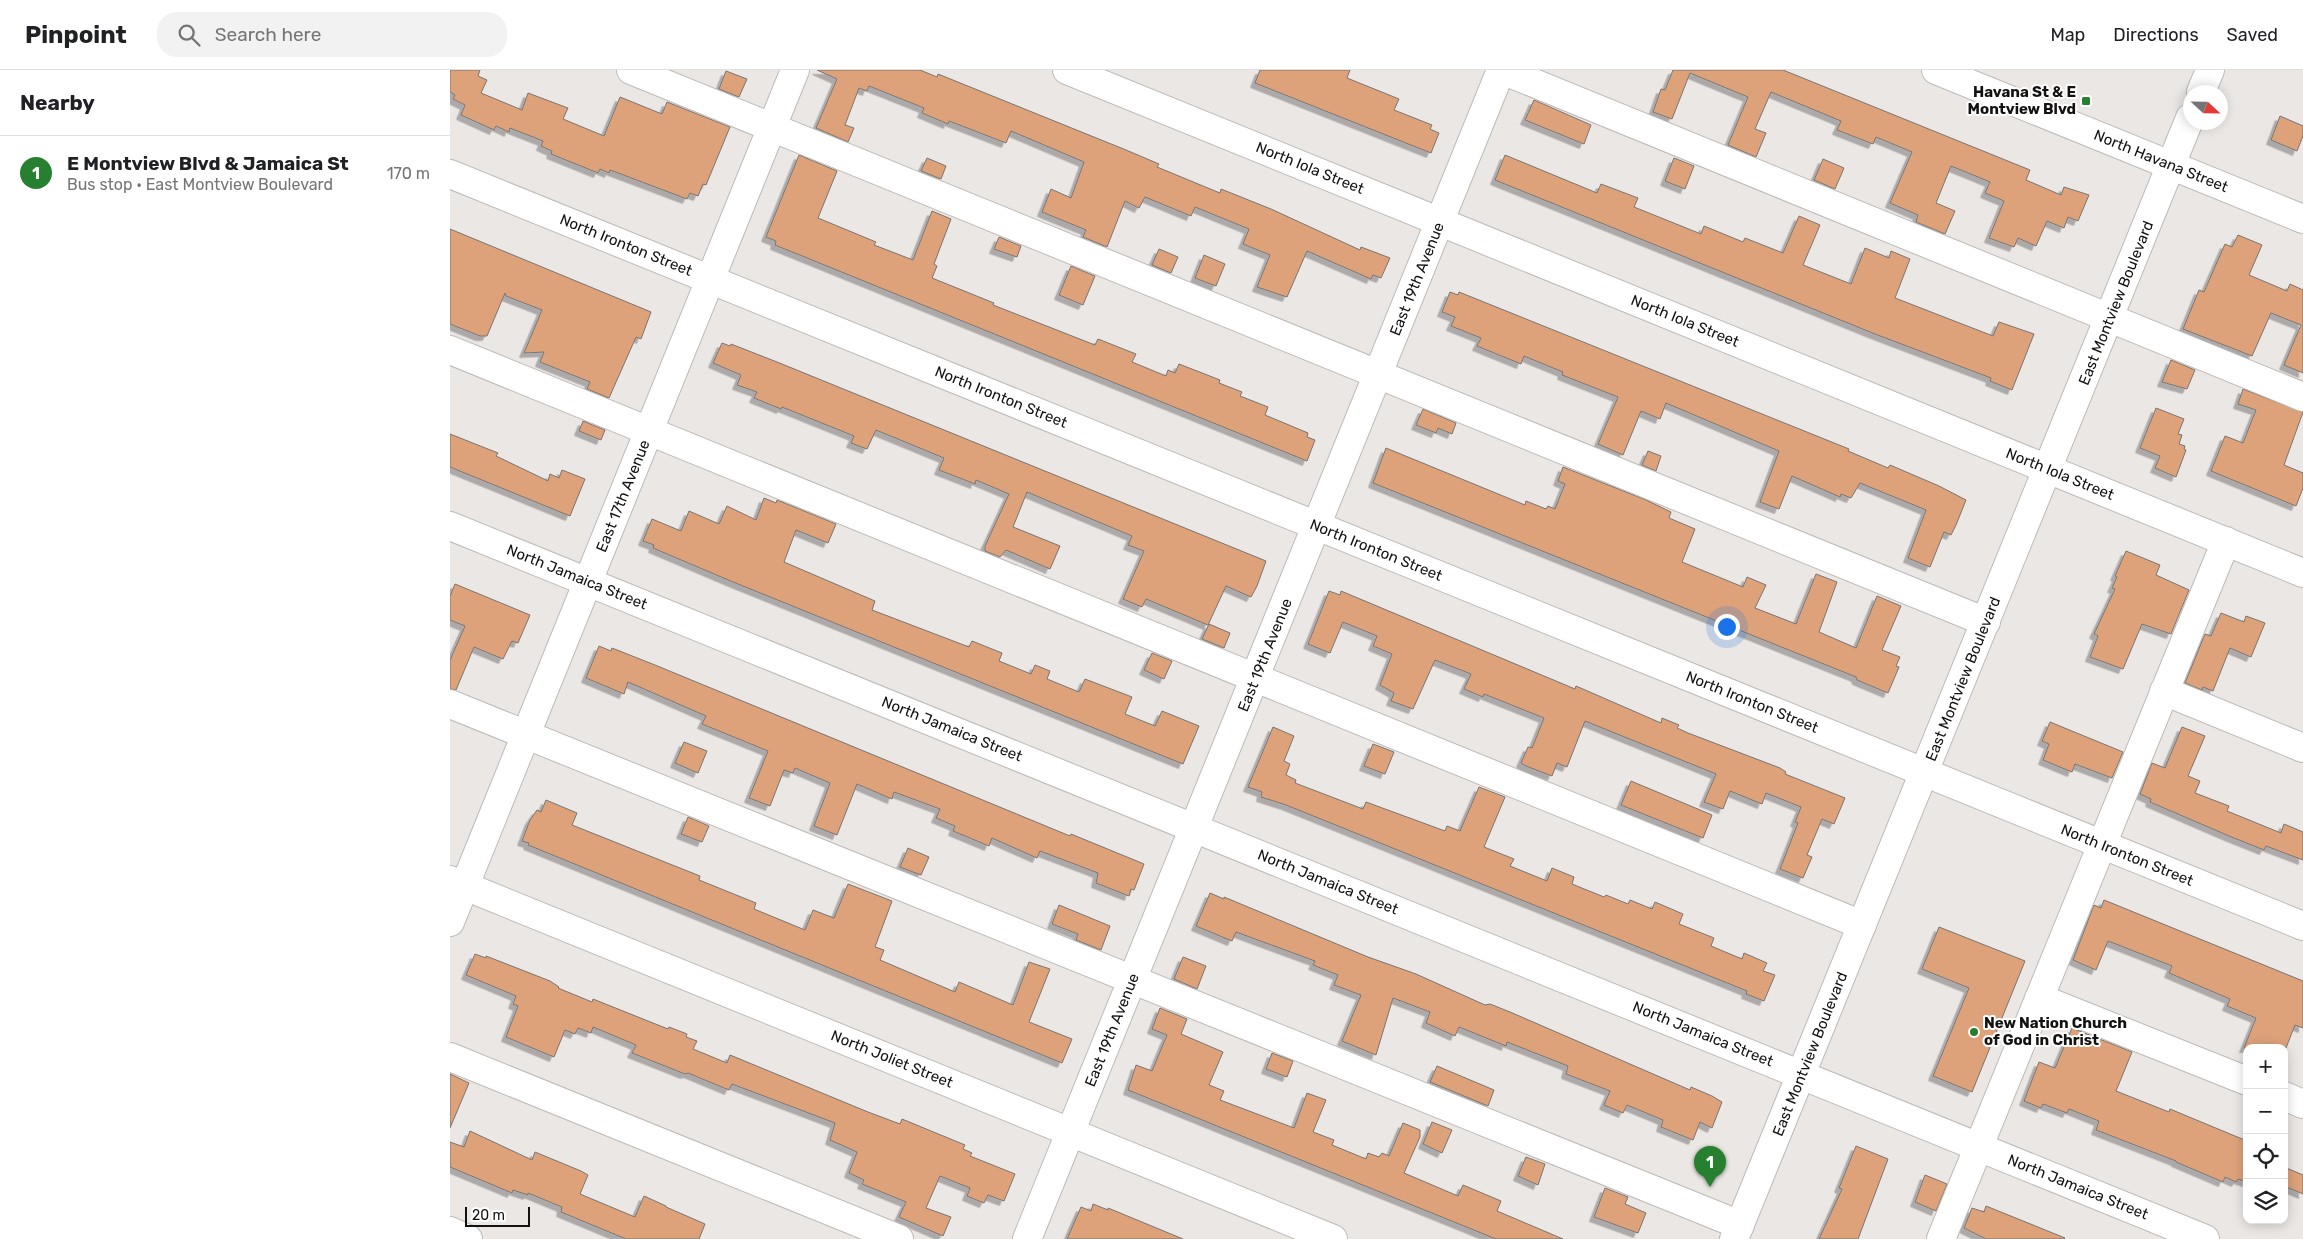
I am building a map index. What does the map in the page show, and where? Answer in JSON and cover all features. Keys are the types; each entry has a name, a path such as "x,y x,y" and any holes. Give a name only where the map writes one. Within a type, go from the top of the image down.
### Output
{"street":[{"path":"631,70 1379,373 1986,622"},
{"name":"East 17th Avenue","path":"450,922 457,883 526,735 795,70"},
{"name":"North Iola Street","path":"1067,70 2303,573"},
{"path":"1502,70 2303,397"},
{"name":"East 19th Avenue","path":"1028,1239 1502,70"},
{"name":"North Havana Street","path":"1936,70 2303,219"},
{"path":"2204,85 2210,70"},
{"name":"East Montview Boulevard","path":"1737,1232 2049,469 2185,130"},
{"name":"North Ironton Street","path":"450,174 1925,772 2101,846 2303,926"},
{"path":"450,350 1862,925"},
{"name":"North Jamaica Street","path":"450,526 2205,1239"},
{"path":"1942,1239 2226,541"},
{"path":"2164,692 2303,748"},
{"path":"450,704 1132,980 1737,1232"},
{"name":"North Joliet Street","path":"457,883 1333,1239"},
{"path":"2040,998 2243,1079"},
{"path":"450,1057 899,1239"},
{"path":"2288,1098 2303,1104"},
{"path":"450,1232 468,1239"}],"building":[{"path":"450,70 480,70 478,76 487,80 481,93 522,110 528,93 568,108 563,119 604,136 620,97 662,114 667,102 730,127 706,185 703,184 698,196 690,193 687,199 610,170 609,173 600,169 598,173 551,154 552,151 541,146 543,141 510,128 509,132 496,126 494,130 461,115 465,105 453,99 455,95 450,92"},
{"path":"817,70 920,70 937,77 938,74 1126,150 1159,164 1157,167 1220,193 1221,189 1271,209 1360,250 1361,247 1390,258 1381,278 1373,275 1371,279 1307,251 1287,297 1257,287 1270,255 1243,244 1249,229 1195,207 1191,216 1145,197 1139,208 1125,201 1107,247 1083,237 1086,230 1042,212 1051,189 1071,198 1084,162 1011,131 1006,143 949,121 948,124 922,113 924,108 869,86 867,91 859,88 845,125 854,128 848,142 816,128 837,79"},
{"path":"1260,70 1350,70 1347,78 1399,99 1394,110 1432,125 1430,129 1439,133 1431,153 1255,83"},
{"path":"1673,70 1783,70 2030,170 2026,180 2061,195 2064,187 2089,195 2078,221 2068,217 2064,228 2047,221 2036,246 2018,238 2014,247 1989,238 2004,201 1985,193 1990,182 1951,166 1936,203 1955,211 1945,234 1916,222 1918,215 1890,203 1912,152 1876,137 1873,144 1837,130 1841,121 1771,92 1755,129 1766,133 1756,157 1728,145 1748,97 1690,73 1672,119 1653,112 1661,89 1665,90"},
{"path":"726,71 747,79 739,97 719,89"},
{"path":"1534,100 1591,125 1584,144 1525,120"},
{"path":"2280,116 2303,126 2303,136 2297,151 2271,140"},
{"path":"799,155 837,171 818,218 876,242 874,245 913,260 932,211 951,219 934,264 937,266 932,278 994,303 993,305 1095,345 1098,339 1136,354 1132,362 1166,376 1168,370 1175,373 1179,364 1220,380 1219,383 1242,392 1240,396 1268,407 1265,415 1308,433 1307,437 1315,440 1307,461 775,245 776,241 766,237"},
{"path":"1505,155 1597,193 1601,184 1638,198 1634,207 1701,234 1704,226 1743,242 1745,238 1783,253 1799,216 1820,225 1803,265 1851,284 1865,248 1889,258 1891,251 1910,259 1895,298 1993,336 1999,322 2034,334 2012,390 1990,381 1991,378 1875,334 1495,180"},
{"path":"927,158 946,166 941,179 921,171"},
{"path":"1674,158 1694,166 1685,189 1665,181"},
{"path":"1823,159 1844,168 1835,189 1814,180"},
{"path":"450,229 651,312 641,339 636,337 609,398 587,389 590,382 540,362 544,352 524,353 542,310 506,296 505,293 487,336 480,336 450,324"},
{"path":"2238,235 2262,245 2249,275 2287,291 2290,284 2303,290 2303,373 2284,365 2301,325 2271,313 2252,356 2183,329 2199,290 2204,292 2225,244 2232,247"},
{"path":"999,237 1021,246 1017,257 994,249"},
{"path":"1159,249 1178,257 1171,273 1152,265"},
{"path":"1204,255 1225,264 1216,286 1195,278"},
{"path":"1071,266 1095,276 1083,305 1059,295"},
{"path":"1450,292 1458,295 1459,292 1849,449 1848,451 1888,468 1890,465 1939,486 1966,500 1956,525 1951,535 1944,532 1930,567 1908,558 1926,510 1860,483 1851,498 1841,494 1840,497 1792,476 1779,509 1760,502 1779,451 1666,403 1660,419 1641,411 1623,455 1598,444 1618,397 1562,375 1563,372 1524,356 1521,364 1477,346 1481,338 1451,326 1455,317 1442,312"},
{"path":"722,343 730,346 731,344 777,362 1266,561 1257,586 1251,597 1226,586 1208,625 1146,599 1142,607 1123,599 1144,551 1128,545 1132,536 1027,492 1013,527 1060,546 1050,569 1006,550 1000,557 985,551 985,546 1009,494 976,480 975,484 939,470 944,458 876,430 867,449 851,443 854,436 782,407 781,409 754,398 757,392 737,385 741,375 713,363"},
{"path":"2171,360 2195,370 2187,389 2162,382"},
{"path":"2243,389 2303,412 2284,465 2303,473 2303,488 2296,506 2211,471 2225,436 2243,443 2256,410 2238,404"},
{"path":"2156,408 2184,419 2178,434 2182,435 2179,444 2185,446 2184,449 2186,450 2176,477 2155,468 2160,456 2140,448"},
{"path":"1423,409 1456,423 1452,434 1438,428 1436,433 1416,425"},
{"path":"583,421 605,430 601,440 579,431"},
{"path":"450,434 498,453 496,456 548,481 550,474 559,478 562,470 585,479 570,516 450,467"},
{"path":"1386,448 1525,505 1526,501 1546,509 1548,506 1555,509 1565,484 1558,481 1563,467 1646,500 1671,512 1669,518 1695,529 1682,562 1743,587 1747,577 1766,585 1755,608 1796,624 1816,574 1837,582 1819,632 1856,648 1877,596 1901,606 1882,650 1900,657 1896,666 1899,667 1888,693 1857,680 1856,677 1373,483"},
{"path":"1648,451 1661,456 1656,471 1642,465"},
{"path":"764,498 776,503 777,500 836,524 828,543 796,530 784,562 875,601 872,610 969,647 972,641 1002,653 999,661 1031,674 1035,665 1050,671 1047,679 1079,692 1085,679 1132,697 1125,714 1155,726 1162,711 1199,726 1183,764 733,582 653,548 654,545 643,541 652,519 681,531 689,511 719,524 727,506 756,520"},
{"path":"2126,551 2160,565 2156,575 2189,590 2171,634 2142,624 2123,669 2090,657 2098,636 2094,634 2115,589 2112,588 2117,577 2115,576"},
{"path":"455,584 530,615 518,643 512,641 503,659 474,647 456,690 450,689 450,660 465,626 450,620 450,596"},
{"path":"1329,591 1340,595 1341,591 1575,689 1576,686 1661,723 1662,718 1679,725 1677,728 1688,733 1780,768 1786,772 1785,774 1845,798 1834,824 1822,819 1807,855 1812,857 1803,878 1780,869 1798,823 1795,822 1801,807 1766,793 1762,804 1730,791 1723,809 1704,802 1716,774 1585,721 1567,767 1557,763 1552,776 1526,766 1521,763 1528,747 1532,748 1544,718 1484,694 1483,697 1464,689 1471,674 1435,660 1413,709 1391,701 1394,693 1380,685 1392,654 1373,646 1377,636 1343,622 1330,653 1308,644"},
{"path":"2221,613 2244,622 2246,616 2265,623 2251,657 2230,648 2213,691 2203,687 2202,690 2185,683 2205,634 2211,636"},
{"path":"1209,624 1230,633 1224,648 1202,639"},
{"path":"599,646 611,651 612,648 655,665 1070,836 1071,834 1144,864 1134,890 1131,889 1129,896 1096,883 1098,873 1040,851 1037,858 992,838 989,846 953,831 955,826 936,818 940,809 894,792 892,799 857,784 837,835 814,826 830,783 795,768 793,773 784,770 770,806 749,798 768,751 702,724 706,716 628,682 624,694 586,678"},
{"path":"1152,653 1172,661 1164,679 1144,670"},
{"path":"2050,722 2123,752 2112,778 2075,764 2072,772 2043,760 2049,744 2042,741"},
{"path":"1273,727 1294,736 1284,761 1290,764 1286,775 1296,780 1295,783 1363,809 1366,802 1445,831 1447,826 1460,831 1479,787 1505,797 1484,847 1514,859 1510,866 1547,881 1552,868 1574,877 1572,884 1604,897 1606,895 1628,904 1630,900 1652,909 1655,902 1683,914 1679,924 1714,938 1711,946 1742,959 1744,953 1767,963 1763,971 1775,975 1764,1001 1746,994 1747,991 1286,805 1261,797 1262,792 1248,787"},
{"path":"2182,727 2205,736 2188,776 2200,781 2195,793 2229,806 2227,811 2281,833 2284,824 2303,832 2303,860 2266,846 2264,850 2229,836 2150,802 2151,799 2140,794 2152,763 2165,768"},
{"path":"684,742 707,751 698,773 675,763"},
{"path":"1373,744 1394,752 1385,774 1364,766"},
{"path":"1631,781 1712,815 1703,838 1621,805"},
{"path":"546,800 577,813 572,825 700,876 699,880 756,903 754,909 805,930 813,910 834,918 848,884 892,901 875,947 884,950 880,960 955,992 959,982 1013,1005 1029,962 1050,969 1029,1022 1072,1039 1062,1063 528,845 529,843 522,841 530,820 537,810 541,812"},
{"path":"688,817 709,826 702,842 681,834"},
{"path":"908,848 929,857 921,875 900,867"},
{"path":"1210,893 1224,899 1224,897 1368,957 1416,974 1485,1005 1490,1004 1510,1012 1690,1090 1691,1087 1712,1096 1722,1102 1712,1128 1700,1122 1693,1140 1661,1127 1663,1120 1627,1105 1623,1113 1604,1105 1610,1091 1566,1074 1568,1066 1507,1042 1506,1046 1459,1027 1455,1036 1426,1023 1430,1012 1393,998 1376,1055 1342,1041 1361,995 1334,985 1338,975 1313,965 1315,961 1236,932 1232,941 1196,926"},
{"path":"2104,900 2303,981 2303,1028 2295,1025 2288,1044 2246,1044 2256,1018 2227,1006 2230,999 2169,973 2172,966 2108,941 2096,970 2073,960 2094,905 2101,908"},
{"path":"1059,905 1110,926 1101,950 1076,940 1078,934 1052,924"},
{"name":"New Nation Church of God in Christ","path":"1939,927 2025,961 1972,1092 1933,1076 1969,988 1922,969"},
{"path":"475,954 486,958 486,956 550,981 558,988 592,1002 593,999 668,1029 669,1027 687,1034 686,1037 697,1041 693,1049 727,1063 730,1055 868,1112 900,1124 902,1119 965,1145 963,1149 972,1153 970,1156 1015,1174 1004,1201 988,1195 984,1203 967,1196 970,1188 940,1176 926,1208 951,1217 943,1236 899,1217 906,1202 862,1184 864,1180 849,1173 857,1152 830,1140 835,1123 732,1084 729,1090 632,1053 636,1045 593,1027 591,1033 578,1028 575,1034 565,1030 554,1057 506,1037 518,1006 513,1004 516,996 466,975"},
{"path":"1183,957 1206,966 1197,989 1174,979"},
{"path":"1160,1008 1187,1019 1181,1034 1223,1052 1209,1085 1224,1091 1220,1100 1294,1128 1307,1093 1326,1100 1313,1132 1334,1140 1332,1145 1366,1159 1368,1153 1379,1157 1382,1153 1389,1156 1403,1123 1420,1130 1420,1137 1404,1173 1458,1196 1463,1185 1501,1201 1497,1211 1563,1239 1496,1239 1128,1090 1136,1065 1152,1071 1167,1035 1152,1029"},
{"path":"2072,1028 2132,1052 2116,1091 2169,1112 2170,1109 2243,1139 2243,1181 2238,1179 2236,1182 2225,1177 2223,1182 2176,1161 2096,1130 2099,1121 2069,1109 2067,1113 2043,1104 2041,1108 2024,1101 2039,1062 2055,1068"},
{"path":"1272,1053 1293,1061 1287,1077 1266,1069"},
{"path":"1437,1066 1494,1090 1488,1106 1430,1082"},
{"path":"450,1074 469,1083 450,1128"},
{"path":"1432,1122 1452,1130 1442,1153 1423,1144"},
{"path":"470,1131 532,1160 535,1152 581,1171 588,1175 580,1194 635,1217 644,1196 705,1224 699,1239 626,1239 561,1212 562,1207 528,1193 528,1195 513,1190 512,1193 450,1167 450,1142 464,1147"},
{"path":"1856,1146 1888,1159 1858,1239 1819,1239 1842,1189 1839,1188"},
{"path":"1526,1157 1545,1164 1538,1185 1518,1176"},
{"path":"2288,1169 2303,1175 2303,1194 2288,1188"},
{"path":"1925,1175 1947,1184 1936,1211 1915,1202"},
{"path":"1605,1188 1628,1197 1625,1204 1646,1213 1638,1233 1594,1217"},
{"path":"1093,1204 1108,1210 1108,1208 1183,1239 1067,1239 1081,1207 1091,1211"},
{"path":"1986,1206 2065,1238 1986,1239 1964,1228 1972,1208 1984,1212"}],"place":[{"name":"Havana St & E Montview Blvd","path":"2086,101"},
{"name":"New Nation Church of God in Christ","path":"1974,1032"},
{"name":"E Montview Blvd & Jamaica St","path":"1710,1187"}]}
